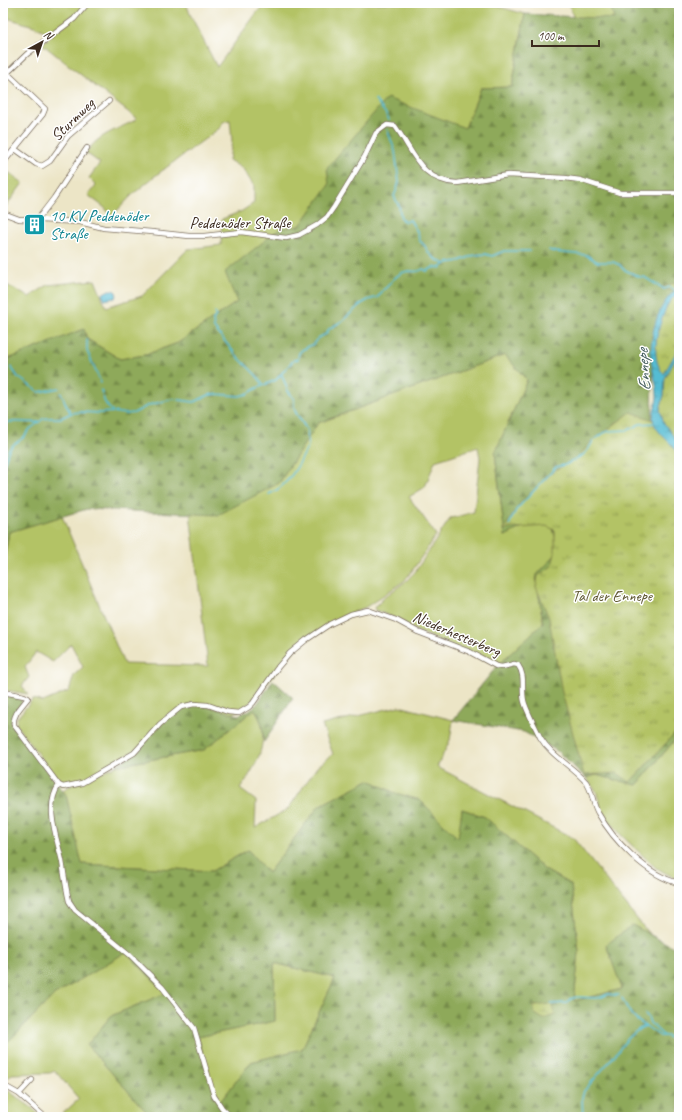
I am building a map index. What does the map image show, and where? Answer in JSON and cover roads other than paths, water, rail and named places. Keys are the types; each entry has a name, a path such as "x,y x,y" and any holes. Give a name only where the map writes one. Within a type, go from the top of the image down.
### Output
{"street":[{"path":"3,77 8,74 27,54 74,19 88,3"},
{"name":"Sturmweg","path":"3,163 45,109 8,74"},
{"name":"Sturmweg","path":"15,149 36,164 42,166 50,161 68,136 109,101"},
{"name":"Peddenöder Straße","path":"3,214 19,219 80,222 104,228 189,236 242,232 286,238 299,235 317,225 327,217 365,156 376,133 387,124 395,126 424,170 434,177 449,182 457,183 508,175 580,180 620,193 679,193"},
{"path":"37,220 54,198 87,148"},
{"name":"Niederhesterberg","path":"59,785 63,787 82,783 134,753 160,724 181,707 194,704 208,705 228,712 238,713 249,707 290,653 330,624 352,614 368,610 396,620 418,632 470,652 496,666 502,667 514,664 518,665 522,670 524,702 541,738 551,751 586,782 592,792 596,811 616,838 633,856 649,869 664,878 679,883"},
{"path":"3,692 28,698 15,715 13,720 14,725 59,785 55,790 52,804 53,826 69,901 75,910 130,955 162,987 194,1028 214,1096 222,1108 231,1117"},
{"path":"19,1094 32,1080"},
{"path":"3,1085 19,1094 45,1117"}],"water":[{"path":"679,288 679,292 667,306 664,313 658,331 656,350 659,367 664,374 679,347 679,353 665,378 664,395 660,410 664,423 679,444 679,454 658,431 653,420 657,391 652,368 651,350 656,320 660,310 671,294"},
{"path":"109,290 116,292 117,296 115,298 105,300 102,294"}],"waterway":[{"path":"375,100 387,115 389,120"},
{"path":"387,129 395,151 399,182 394,196 399,206 401,219 405,222 410,220 418,233 419,240 428,252 434,258 445,264"},
{"path":"549,250 586,255 598,262 613,262 620,265 623,269 640,277 644,277 664,289 670,287 676,291"},
{"path":"3,466 9,449 43,419 61,418 71,413 81,412 112,412 126,414 134,413 149,405 173,399 194,402 209,395 216,394 239,396 247,394 276,380 294,360 298,359 299,353 302,350 326,334 329,329 342,321 361,304 378,297 384,289 401,273 423,269 427,271 434,267 440,268 447,263 459,261 475,255 485,254 492,256 504,251 530,251"},
{"path":"215,313 216,315 213,320 214,328 264,385"},
{"path":"87,340 87,351 101,383"},
{"path":"11,367 18,377 39,392 59,388"},
{"path":"269,494 276,491 293,474 308,446 307,430 296,413 294,408 294,399 288,391 282,375"},
{"path":"101,390 105,402 112,411"},
{"path":"61,393 71,413"},
{"path":"3,423 39,422"},
{"path":"509,525 516,510 556,467 565,465 583,455 593,441 604,433 609,431 628,430 640,424 654,423"},
{"path":"551,1004 566,1003 570,999 579,997 597,998 608,994 619,995"},
{"path":"622,998 631,1015 646,1026"},
{"path":"645,1014 650,1023 663,1035"},
{"path":"583,1117 582,1098 584,1091 627,1040 642,1027 646,1026 660,1036 670,1038 679,1051"}],"place":[{"name":"10 KV Peddenöder Straße","path":"35,224"}],"water label":[{"name":"Ennepe","path":"643,370"}],"park label":[{"name":"Tal der Ennepe","path":"612,595"}]}
